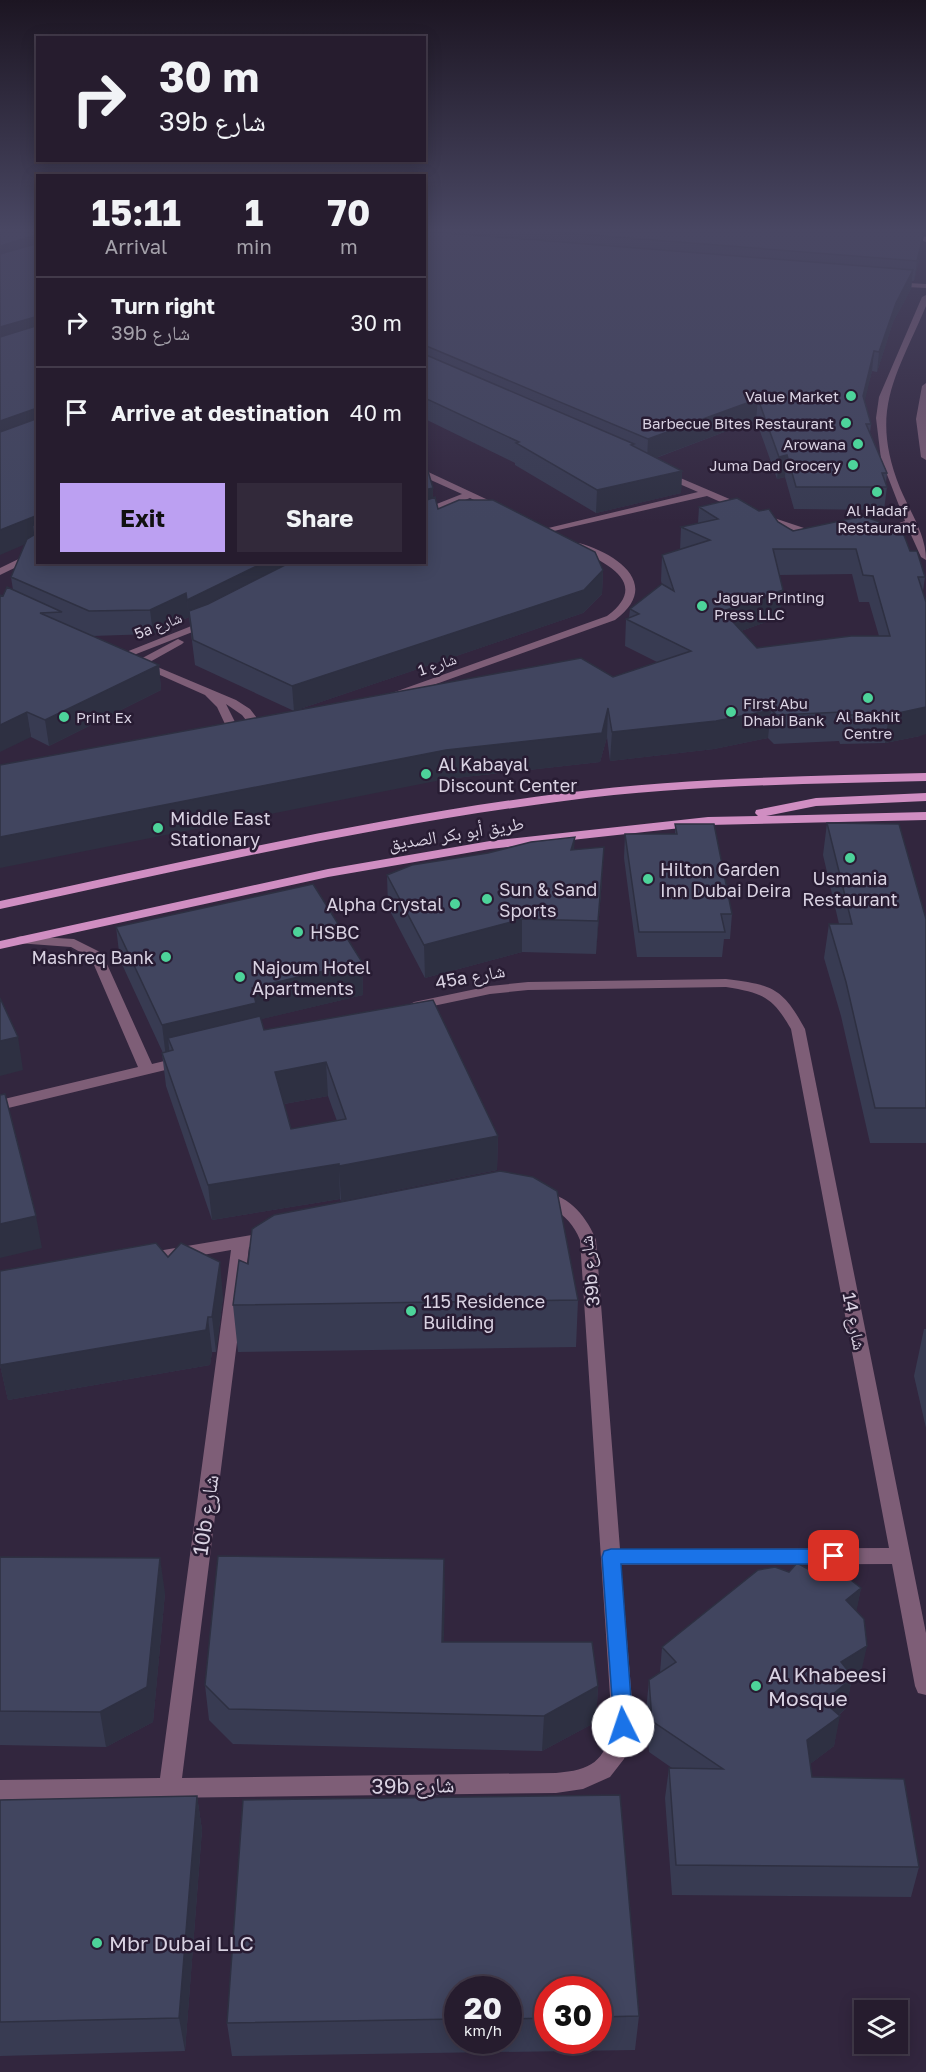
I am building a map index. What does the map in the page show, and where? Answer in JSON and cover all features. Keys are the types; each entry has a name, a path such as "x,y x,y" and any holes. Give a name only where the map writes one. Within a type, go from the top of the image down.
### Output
{"main road":[{"path":"884,778 926,771"},
{"name":"طريق أبو بكر الصديق","path":"0,905 390,824 478,809 665,787 743,782 926,777"},
{"path":"744,819 782,807 816,802 926,797"},
{"name":"طريق أبو بكر الصديق","path":"0,945 328,873 409,858 571,834 744,819 926,816"}],"street":[{"path":"912,329 883,397 878,432 882,451 926,556"},
{"path":"926,386 921,419 926,457"},
{"path":"657,471 781,524 799,530 830,535"},
{"path":"426,474 513,515"},
{"path":"534,525 544,530 708,493"},
{"path":"426,515 469,495"},
{"path":"426,515 482,501"},
{"path":"862,535 881,532 911,522"},
{"name":"شارع 1","path":"377,701 611,618 626,605 632,591 628,578 615,565 544,530"},
{"path":"0,564 36,553"},
{"path":"0,572 36,554"},
{"name":"5a شارع","path":"210,621 139,663 117,653 210,621"},
{"path":"139,663 224,697 240,707 266,730 230,737 222,706 202,689"},
{"path":"22,940 74,943 97,956 147,1070"},
{"name":"45a شارع","path":"396,1011 454,997 528,986 743,984"},
{"name":"شارع 14","path":"743,984 760,988 774,996 785,1006 798,1029 926,1686"},
{"path":"0,1105 191,1059"},
{"name":"39b شارع","path":"0,1790 579,1782 598,1773 612,1761 621,1744 623,1726 588,1240 584,1225 572,1213 556,1203 521,1196"},
{"path":"126,1262 294,1234"},
{"name":"10b شارع","path":"170,1788 242,1243"},
{"path":"611,1557 901,1556"}],"building":[{"path":"27,329 36,329 36,410 34,409 0,421 0,337"},
{"path":"426,329 887,329 879,352 874,351 863,396 871,424 866,424 887,473 882,473 887,487 796,487 787,455 779,457 758,399 648,439 426,346"},
{"path":"426,355 634,444 631,445 682,471 597,490 516,443 519,442 427,399"},
{"path":"36,419 36,516 0,530 0,432"},
{"path":"426,470 428,471 433,488 426,490"},
{"path":"435,497 438,509 459,500 493,500 595,552 603,570 584,590 292,686 193,640 189,611 208,604 287,564 426,564 426,500"},
{"path":"737,498 759,511 769,509 778,522 793,531 863,516 902,530 910,551 917,551 925,577 918,577 926,602 926,707 889,715 844,715 843,712 777,715 771,710 716,721 612,732 608,708 602,733 446,750 0,837 0,765 581,658 613,677 691,651 626,619 639,614 630,609 662,584 674,591 662,555 710,540 681,527 718,519 699,507","holes":["773,549 856,549 863,575 873,576 890,636 851,636 757,648 723,611 783,590"]},
{"path":"36,534 36,564 261,564 187,600 186,593 150,610 89,611 11,577 27,539"},
{"path":"7,587 62,612 40,613 159,665 45,720 27,712 0,725 0,595 3,596"},
{"path":"827,823 899,824 926,919 926,1108 875,1108 846,982 829,924 852,924"},
{"path":"675,824 714,824 732,914 721,914 725,932 639,932 625,834 677,834"},
{"path":"575,837 571,850 604,847 598,921 522,919 424,945 387,875 412,865 488,853 531,842"},
{"name":"Najoum Hotel Apartments","path":"313,884 362,962 252,988 256,1003 162,1025 116,927"},
{"path":"0,998 18,1037 0,1041"},
{"path":"433,1000 498,1136 339,1166 339,1164 208,1185 162,1053 173,1050 168,1038 260,1016 264,1030","holes":["326,1062 346,1119 291,1129 275,1072"]},
{"path":"5,1094 36,1216 0,1224 0,1095"},
{"path":"500,1171 533,1177 557,1191 578,1300 233,1305 239,1260 248,1264 252,1229 274,1215"},
{"path":"156,1243 168,1257 181,1243 220,1262 212,1317 208,1317 206,1330 0,1365 0,1271"},
{"path":"218,1556 444,1559 442,1642 592,1642 598,1686 544,1716 229,1709 205,1685"},
{"path":"0,1557 160,1558 147,1687 100,1712 0,1711"},
{"path":"824,1559 861,1588 846,1600 864,1619 867,1646 841,1662 853,1677 824,1702 840,1716 807,1740 812,1777 904,1779 919,1867 676,1865 669,1768 723,1769 652,1721 649,1680 676,1662 662,1647 758,1570 775,1567 789,1572 797,1563 810,1570"},
{"path":"620,1795 639,2016 612,2017 612,1976 534,1976 534,2018 522,2019 522,1976 444,1976 444,2019 227,2023 243,1800"},
{"name":"Mbr Dubai LLC","path":"197,1796 179,2018 0,2022 0,1800"}],"place":[{"name":"Value Market","path":"851,396"},
{"name":"Barbecue Bites Restaurant","path":"846,423"},
{"name":"Arowana","path":"858,444"},
{"name":"Juma Dad Grocery","path":"853,465"},
{"name":"Al Hadaf Restaurant","path":"877,492"},
{"name":"Jaguar Printing Press LLC","path":"702,606"},
{"name":"Al Bakhit Centre","path":"868,698"},
{"name":"First Abu Dhabi Bank","path":"731,712"},
{"name":"Print Ex","path":"64,717"},
{"name":"Al Kabayal Discount Center","path":"426,774"},
{"name":"Middle East Stationary","path":"158,828"},
{"name":"Usmania Restaurant","path":"850,858"},
{"name":"Hilton Garden Inn Dubai Deira","path":"648,879"},
{"name":"Sun & Sand Sports","path":"487,899"},
{"name":"Alpha Crystal","path":"455,904"},
{"name":"HSBC","path":"298,932"},
{"name":"Mashreq Bank","path":"166,957"},
{"name":"Najoum Hotel Apartments","path":"240,977"},
{"name":"115 Residence Building","path":"411,1311"},
{"name":"Al Khabeesi Mosque","path":"756,1686"},
{"name":"Mbr Dubai LLC","path":"97,1943"}],"route":[{"path":"623,1726 611,1557 834,1556"}]}
